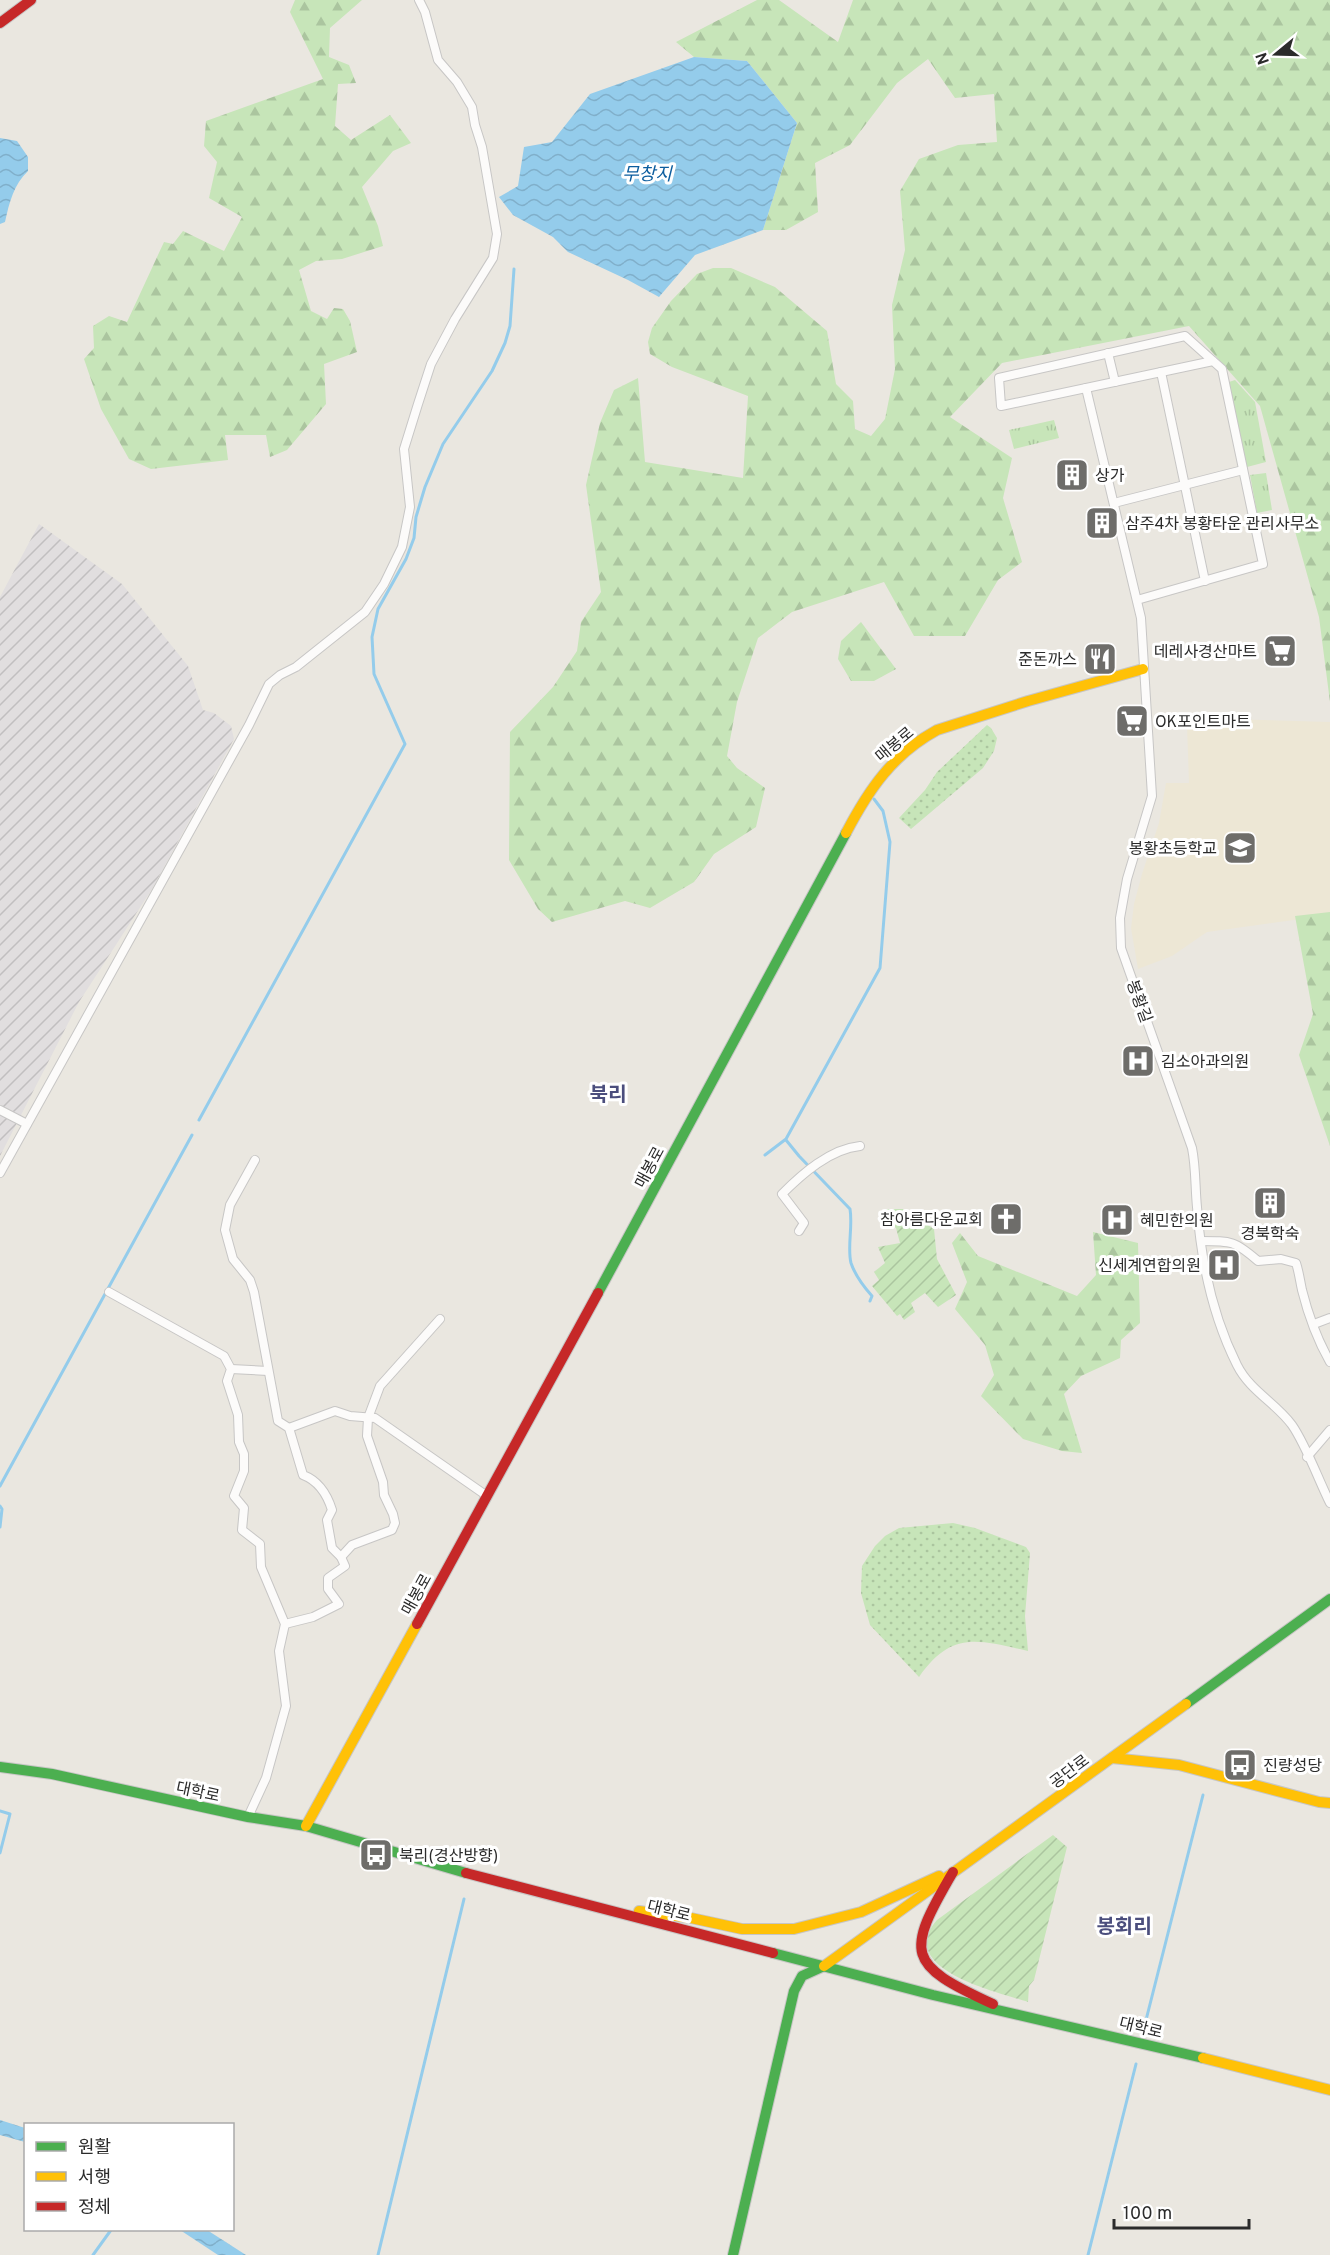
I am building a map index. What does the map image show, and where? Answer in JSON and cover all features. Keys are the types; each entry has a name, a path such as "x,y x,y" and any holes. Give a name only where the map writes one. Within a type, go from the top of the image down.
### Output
{"street":[{"path":"0,23 31,0"},
{"path":"0,1173 249,725 265,692 280,675 296,667 365,612 384,584 402,548 411,501 405,471 404,449 417,404 431,364 455,319 493,258 497,234 482,147 472,107 457,82 438,60 425,12 419,0"},
{"path":"1137,600 1263,564 1222,369 1185,336 999,378 1001,406 1213,361"},
{"path":"1108,353 1114,382"},
{"path":"1161,372 1205,581"},
{"name":"봉황길","path":"1086,388 1140,618 1152,796 1127,879 1120,936 1121,948 1192,1148 1196,1167 1196,1205 1201,1241 1219,1322 1238,1368 1255,1392 1292,1426 1330,1503"},
{"path":"1114,503 1243,470"},
{"name":"매봉로","path":"306,1826 871,788 900,754 937,730 1028,701 1143,669"},
{"path":"0,1110 27,1124"},
{"path":"799,1231 804,1223 782,1194 809,1170 848,1147 860,1146"},
{"path":"255,1160 230,1205 225,1230 233,1259 250,1280 254,1292 278,1421 289,1428 303,1475 315,1479 329,1500 332,1510 327,1520 332,1548 341,1557 345,1566 328,1578 328,1589 339,1604 313,1617 285,1624"},
{"path":"1201,1241 1229,1241 1241,1246 1258,1261 1281,1259 1296,1263 1301,1277 1301,1289 1323,1350 1330,1362"},
{"path":"109,1292 224,1356 231,1369 227,1381 238,1415 239,1442 244,1454 244,1471 234,1496 244,1508 242,1530 261,1544 261,1567 285,1624 279,1651 286,1706 266,1778 248,1817"},
{"path":"1314,1324 1330,1318"},
{"path":"341,1557 352,1545 392,1530 395,1523 384,1495 383,1482 367,1436 368,1418 380,1386 440,1319"},
{"path":"231,1369 268,1371"},
{"path":"289,1428 335,1411 350,1416 375,1418 487,1496"},
{"path":"1308,1457 1330,1430"},
{"name":"공단로","path":"734,2255 796,1982 802,1974 825,1965 956,1869 1040,1812 1330,1599"},
{"path":"1112,1758 1179,1765 1330,1803"},
{"name":"대학로","path":"0,1767 52,1774 248,1817 306,1826 433,1864 933,1995 1330,2090"},
{"path":"588,1904 692,1918 742,1929 794,1929 861,1912 956,1869"},
{"path":"956,1869 927,1917 921,1932 920,1949 925,1962 934,1973 1009,2012"}],"shaded area":[{"path":"39,524 122,584 188,666 203,710 214,713 231,726 234,739 152,889 79,1002 0,1156 0,597"},
{"name":"봉황초등학교","path":"1190,718 1330,722 1330,915 1207,932 1172,956 1138,969 1131,928 1134,904 1159,823 1166,783 1189,783 1187,725"}],"green space":[{"path":"295,0 362,0 330,28 329,57 349,65 356,83 338,84 335,126 351,140 390,115 411,143 393,151 362,187 378,226 383,246 342,259 316,261 299,270 311,311 327,319 334,308 343,309 350,321 357,352 324,364 326,404 287,450 270,457 266,435 225,435 228,460 151,469 129,459 101,409 84,359 94,348 93,326 109,316 127,322 164,242 173,244 183,231 224,251 242,217 209,198 217,162 204,146 206,121 323,79 290,12"},
{"path":"757,0 779,0 838,42 853,0 1330,0 1330,702 1319,617 1260,406 1189,326 1002,363 950,417 1012,458 1003,498 1022,562 998,580 965,636 914,636 884,582 792,612 758,638 737,702 727,756 737,768 765,788 756,827 714,854 694,882 650,908 625,901 552,922 538,909 509,860 510,732 553,687 577,651 581,622 601,592 586,485 600,423 614,390 638,378 645,462 743,478 748,396 672,367 650,354 648,342 652,328 671,301 697,274 713,268 731,268 775,287 827,331 836,384 853,401 855,429 871,436 885,419 895,369 892,305 905,250 900,191 919,159 958,145 997,142 994,94 955,98 928,59 897,83 850,145 815,163 818,212 786,230 763,230 797,123 747,61 694,57 676,42"},
{"path":"1235,380 1255,402 1266,462 1247,467 1229,382"},
{"path":"1054,420 1059,438 1014,449 1009,430"},
{"path":"1266,473 1272,510 1257,513 1250,475"},
{"path":"861,622 896,669 874,681 851,681 838,659 841,641"},
{"path":"987,725 997,738 994,751 983,768 911,829 899,818 925,790 937,772"},
{"path":"1330,912 1330,1146 1299,1055 1313,1014 1295,916"},
{"path":"884,1209 903,1209 934,1229 937,1259 956,1295 938,1307 925,1293 911,1303 915,1312 904,1320 900,1314 897,1316 872,1286 879,1280 874,1272 885,1263 878,1247 900,1243 896,1228 889,1224"},
{"path":"1093,1232 1138,1243 1140,1323 1121,1340 1120,1358 1081,1376 1064,1394 1082,1453 1062,1451 1023,1439 981,1396 994,1375 985,1345 955,1309 967,1282 952,1243 960,1233 978,1256 1077,1296 1096,1275"},
{"path":"953,1523 975,1528 1026,1547 1030,1553 1025,1616 1028,1651 995,1644 967,1642 955,1645 943,1652 919,1677 870,1625 861,1593 862,1566 875,1546 885,1536 899,1528"},
{"path":"1053,1835 1067,1847 1034,1980 1029,1986 1028,2002 974,1985 939,1965 929,1952 927,1937 937,1920"}],"water":[{"name":"무창지","path":"694,57 747,61 797,123 763,230 695,255 659,297 568,252 553,237 513,215 499,197 518,186 524,147 552,142 590,94"},
{"path":"0,138 17,141 28,157 28,171 10,201 5,222 0,224"},
{"path":"0,2120 24,2128 24,2142 0,2135"},
{"path":"182,2231 209,2231 246,2255 218,2255"}],"waterway":[{"path":"199,1120 405,744 374,674 372,637 378,609 406,559 414,538 416,517 425,487 443,444 492,371 505,343 510,326 514,269"},
{"path":"765,1155 786,1139 880,968 890,842 883,811 874,799"},
{"path":"0,1486 192,1135"},
{"path":"786,1140 850,1209 851,1263 860,1281 872,1296 870,1301"},
{"path":"0,1506 2,1509 0,1527"},
{"path":"1146,2020 1203,1795"},
{"path":"0,1811 10,1814 0,1853"},
{"path":"378,2255 464,1899"},
{"path":"1088,2255 1136,2064"},
{"path":"93,2255 110,2231"}],"traffic: fast":[{"path":"598,1293 846,833"},
{"path":"1186,1704 1330,1599"},
{"path":"0,1767 52,1774 248,1817 306,1826 466,1873"},
{"path":"773,1953 933,1995 1203,2058"},
{"path":"733,2255 794,1991 802,1976 824,1966"}],"traffic: slow":[{"path":"846,833 873,787 884,774 907,750 937,730 1028,701 1143,669"},
{"path":"306,1826 417,1624"},
{"path":"824,1966 1186,1704"},
{"path":"1112,1758 1179,1765 1330,1803"},
{"path":"639,1911 691,1918 742,1929 794,1929 861,1912 939,1876"},
{"path":"1203,2058 1330,2090"}],"traffic: jam":[{"path":"0,23 31,0"},
{"path":"417,1624 598,1293"},
{"path":"953,1872 927,1922 922,1939 922,1954 929,1966 943,1978 993,2004"},
{"path":"466,1873 773,1953"}],"place":[{"name":"상가","path":"1072,475"},
{"name":"삼주4차 봉황타운 관리사무소","path":"1102,523"},
{"name":"데레사경산마트","path":"1280,651"},
{"name":"준돈까스","path":"1100,659"},
{"name":"OK포인트마트","path":"1132,721"},
{"name":"봉황초등학교","path":"1240,848"},
{"name":"김소아과의원","path":"1138,1061"},
{"name":"경북학숙","path":"1270,1203"},
{"name":"참아름다운교회","path":"1006,1219"},
{"name":"혜민한의원","path":"1117,1220"},
{"name":"신세계연합의원","path":"1224,1265"},
{"name":"진량성당","path":"1240,1765"},
{"name":"북리(경산방향)","path":"376,1855"}],"district":[{"name":"북리","path":"608,1094"},
{"name":"봉회리","path":"1124,1926"}]}
